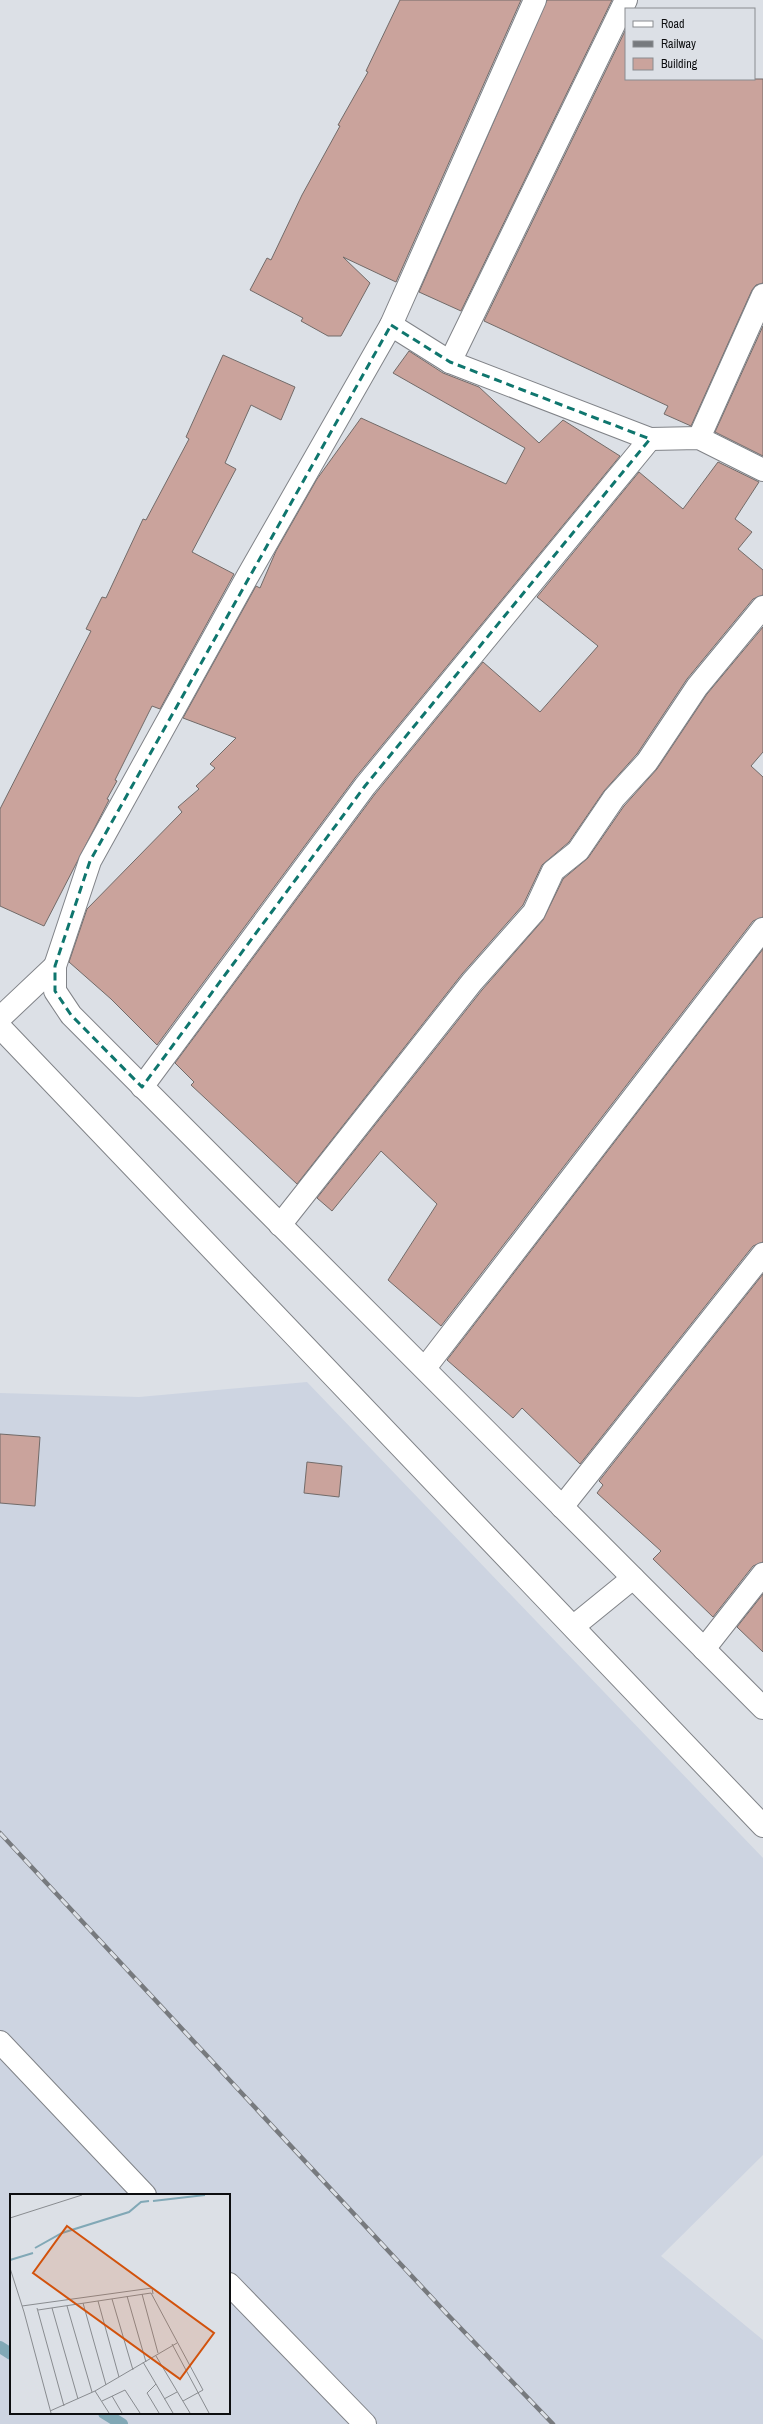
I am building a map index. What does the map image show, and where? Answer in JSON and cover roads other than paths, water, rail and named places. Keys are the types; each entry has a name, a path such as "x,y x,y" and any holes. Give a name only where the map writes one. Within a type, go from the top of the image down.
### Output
{"street":[{"path":"535,0 391,325 246,579 90,861 55,966 55,991 70,1015 425,1368 763,1708"},
{"path":"450,362 626,0"},
{"path":"699,438 763,295"},
{"path":"391,325 450,362 650,439 699,438 763,470"},
{"path":"142,1087 365,786 650,439"},
{"path":"280,1225 472,982 534,912 553,871 583,846 614,798 647,762 697,688 763,607"},
{"path":"425,1368 763,929"},
{"path":"0,1018 55,966"},
{"path":"0,1027 574,1626 763,1826"},
{"path":"562,1507 763,1254"},
{"path":"704,1649 763,1574"},
{"path":"574,1626 633,1578"},
{"path":"0,2042 144,2194"},
{"path":"230,2285 365,2424"}],"waterway":[{"path":"0,2347 10,2353"},
{"path":"106,2414 122,2424"}],"railway":[{"path":"0,1833 447,2314 553,2424"}]}
